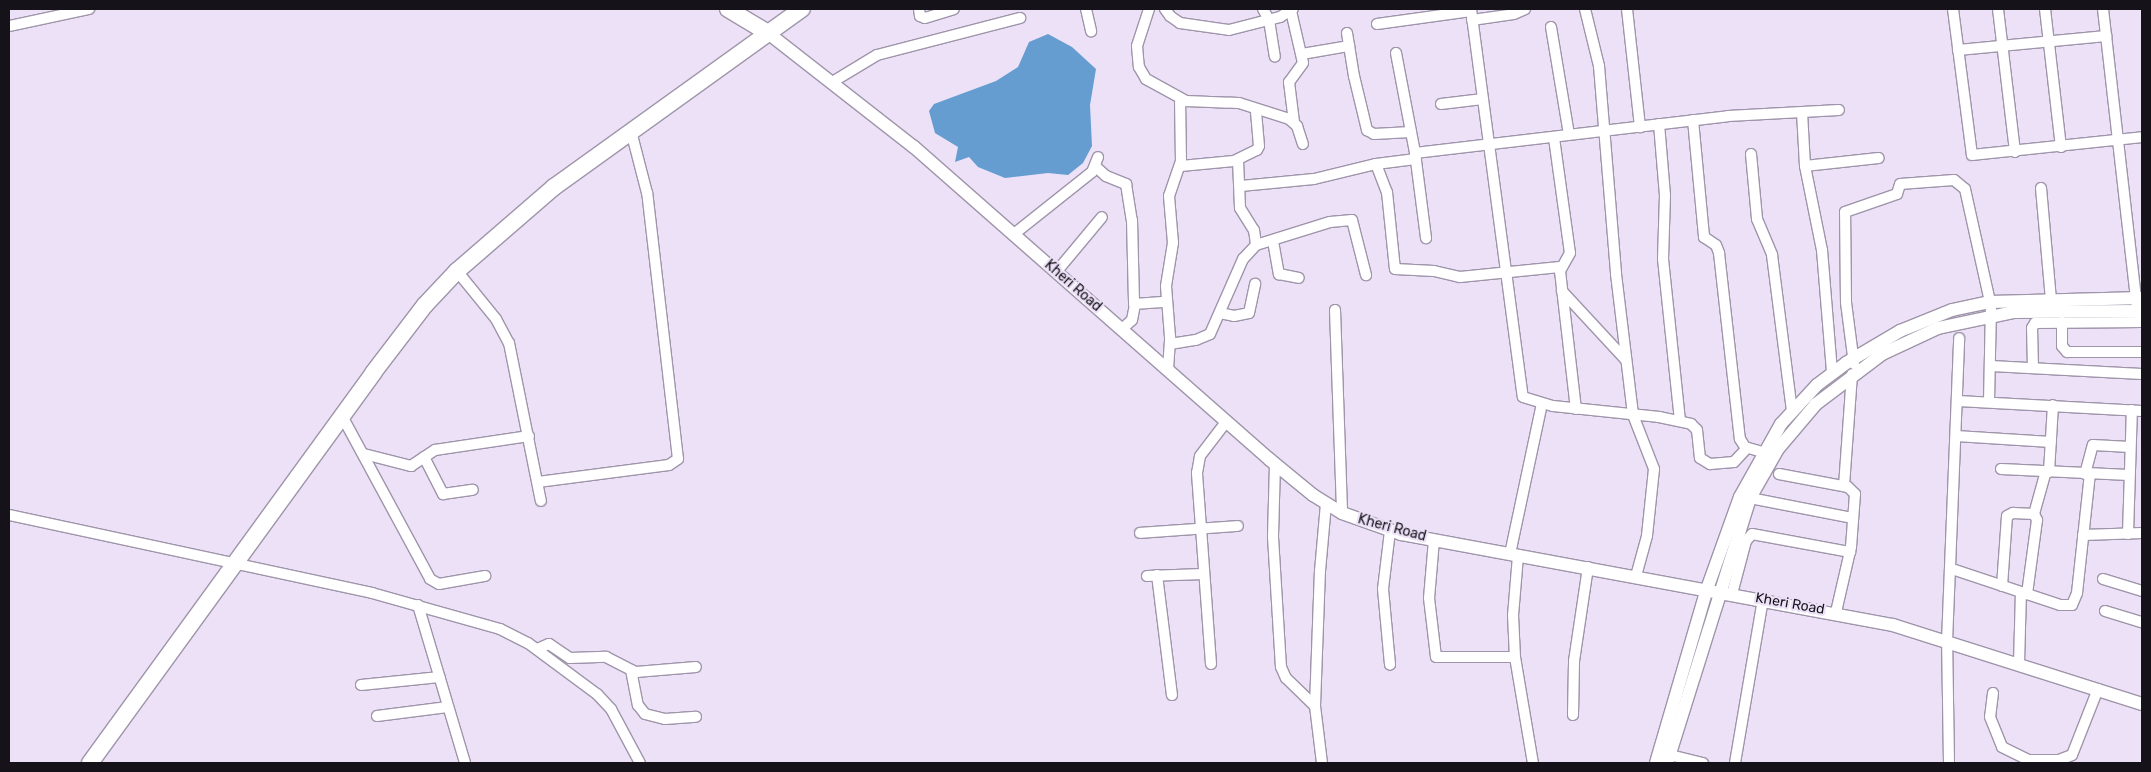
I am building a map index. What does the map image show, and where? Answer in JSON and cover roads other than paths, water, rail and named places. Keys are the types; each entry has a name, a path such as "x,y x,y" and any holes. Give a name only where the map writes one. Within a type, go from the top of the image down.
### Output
{"highway":[{"path":"728,9 768,33"},
{"path":"90,763 399,338 457,271 554,186 802,9"}],"street":[{"path":"9,26 89,9"},
{"path":"919,9 920,16 925,18 954,9"},
{"path":"1086,9 1091,31"},
{"path":"1149,9 1137,42 1140,72 1146,79 1180,100 1232,102 1294,122"},
{"path":"1166,9 1170,16 1180,23 1220,29 1235,29 1269,20 1292,10 1302,54 1302,68 1289,82 1294,122 1304,144"},
{"path":"1263,9 1269,20 1274,57"},
{"path":"1377,24 1418,14 1514,14 1525,9"},
{"path":"1585,9 1597,47 1626,360 1633,415 1654,470 1647,536 1636,576"},
{"path":"1627,9 1640,127"},
{"path":"1953,9 1970,153 1978,156 2061,147 2118,138 2142,137"},
{"path":"1998,9 2015,152"},
{"path":"2045,9 2061,147"},
{"path":"2103,9 2139,307"},
{"path":"1471,13 1507,272 1521,394 1527,400 1542,404 1680,420 1695,426 1697,452 1704,462 1726,465 1740,458 1748,448"},
{"path":"834,81 877,55 1020,18"},
{"path":"1551,27 1569,135"},
{"name":"Kheri Road","path":"768,33 834,81 1057,271 1275,464 1326,504 1342,513 1390,531 1836,612 1921,632 2142,704"},
{"path":"1347,33 1367,130 1374,134 1411,132"},
{"path":"1958,50 2106,36"},
{"path":"1302,54 1349,46"},
{"path":"1396,53 1416,156 1426,238"},
{"path":"1441,104 1483,98"},
{"path":"1168,369 1170,344 1166,302 1173,243 1170,196 1181,166 1180,100"},
{"path":"1181,166 1238,160 1258,148 1256,110"},
{"path":"1240,186 1314,179 1416,156 1569,135 1693,120 1838,110"},
{"path":"1802,112 1806,166 1822,250 1832,372"},
{"path":"1693,120 1704,237 1716,245 1720,253 1740,439 1748,448 1763,452"},
{"path":"1659,124 1665,195 1663,253 1680,420"},
{"path":"538,482 669,465 678,459 647,193 631,131"},
{"path":"1376,164 1387,192 1395,269 1428,270 1460,277 1560,267 1570,259 1570,253 1554,138"},
{"path":"1751,154 1757,219 1772,255 1792,411"},
{"path":"1806,166 1879,158"},
{"path":"1238,160 1241,212 1254,230 1256,245"},
{"path":"1014,234 1097,162 1106,176 1126,184 1132,220 1134,305 1132,320 1122,329"},
{"path":"1844,486 1854,367 1846,302 1845,212 1896,194 1900,184 1946,180 1963,185 1991,309 1989,402"},
{"path":"2041,188 2051,299"},
{"path":"1057,271 1102,218"},
{"path":"1170,344 1205,338 1214,329 1243,259 1256,245 1330,222 1352,220 1366,275"},
{"path":"1273,241 1279,274 1299,278"},
{"path":"1560,267 1576,409"},
{"path":"457,271 496,319 509,343 541,501"},
{"path":"1220,313 1234,316 1249,313 1255,284"},
{"path":"1562,291 1626,360"},
{"path":"1703,763 1669,759 1718,591 1740,497 1763,452 1792,411 1832,372 1854,367 1919,334 1991,309 2051,299 2139,307"},
{"path":"1134,305 1166,302"},
{"path":"1991,309 2139,307"},
{"path":"2033,368 2033,325 2062,322 2139,307"},
{"path":"1335,310 1342,513"},
{"path":"2062,322 2062,346 2067,352 2142,352"},
{"path":"1949,763 1947,642 1952,569 1959,338"},
{"path":"1991,366 2142,374"},
{"path":"1656,763 1750,498 1788,434 1854,367"},
{"path":"1958,400 2137,410 2130,447 2128,534"},
{"path":"1533,763 1515,657 1512,615 1514,555 1542,404"},
{"path":"2019,663 2024,593 2037,520 2034,514 2048,472 2053,405"},
{"path":"342,416 430,579 438,584 485,576"},
{"path":"1211,664 1200,530 1198,464 1226,422"},
{"path":"364,454 404,466 444,448 529,436"},
{"path":"1956,436 2051,442"},
{"path":"1952,569 2060,605 2072,605 2077,593 2088,474 2093,445 2130,447"},
{"path":"424,457 443,494 473,490"},
{"path":"1275,464 1273,537 1281,666 1286,678 1315,706"},
{"path":"2001,469 2129,475"},
{"path":"1780,474 1844,486 1855,494 1850,552 1836,612"},
{"path":"1750,498 1854,518"},
{"path":"1322,763 1315,706 1320,571 1326,504"},
{"path":"2002,586 2007,516 2013,513 2034,514"},
{"path":"9,515 239,558 500,629 539,647 605,702 640,763"},
{"path":"1140,533 1238,526"},
{"path":"1390,531 1383,589 1390,665"},
{"path":"2083,535 2142,533"},
{"path":"1718,591 1746,541 1752,534 1850,552"},
{"path":"1434,540 1429,598 1434,654 1440,658 1515,657"},
{"path":"1573,715 1575,646 1588,568"},
{"path":"1172,695 1152,576 1203,574"},
{"path":"2103,579 2142,591"},
{"path":"1735,763 1763,599"},
{"path":"418,606 464,763"},
{"path":"2106,611 2142,620"},
{"path":"539,647 548,644 574,659 606,657 631,670 696,667"},
{"path":"631,670 638,705 645,714 665,719 696,717"},
{"path":"361,685 440,677"},
{"path":"1993,693 1990,717 2002,747 2029,760 2052,760 2072,755 2098,689"},
{"path":"377,716 447,707"}],"water":[{"path":"1048,34 1072,47 1096,69 1090,105 1092,146 1083,163 1068,175 1048,173 1005,178 978,167 969,157 955,162 958,147 935,133 929,111 934,104 996,81 1018,67 1029,42"}]}
